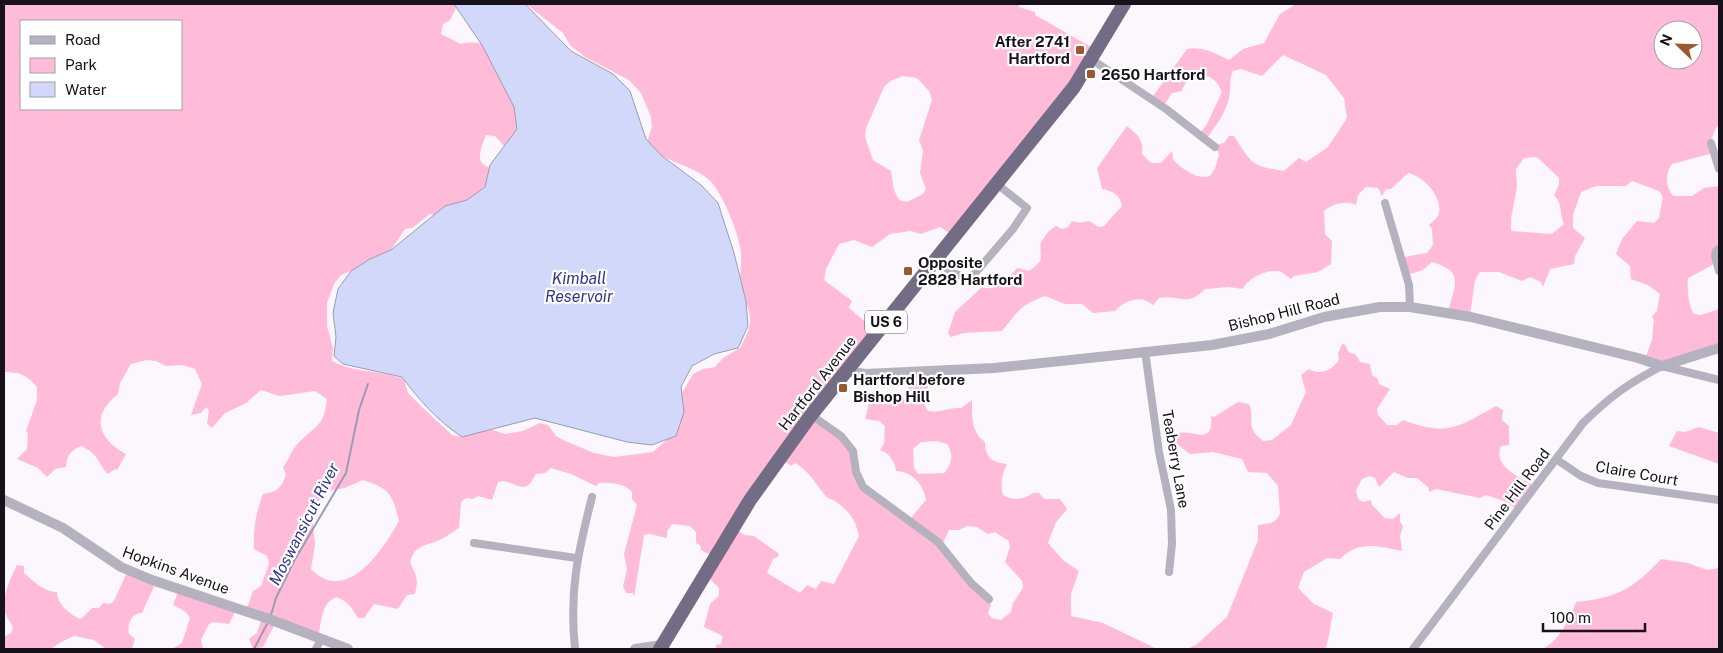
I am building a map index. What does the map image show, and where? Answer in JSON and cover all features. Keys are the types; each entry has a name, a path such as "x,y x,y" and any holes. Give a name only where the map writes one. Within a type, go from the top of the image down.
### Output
{"highway":[{"name":"Hartford Avenue","path":"661,647 750,500 811,415 1074,86 1124,4"}],"street":[{"path":"1091,59 1166,109 1216,147"},
{"path":"1712,143 1719,169"},
{"path":"936,260 953,273 970,279 1013,229 1027,208 997,184"},
{"path":"1385,203 1409,285 1410,307"},
{"path":"1719,249 1716,251 1715,256 1719,271"},
{"name":"Bishop Hill Road","path":"847,371 865,374 985,368 1212,345 1269,334 1350,311 1380,307 1410,307 1471,317 1536,332 1662,366"},
{"path":"1662,366 1719,348"},
{"name":"Teaberry Lane","path":"1145,352 1159,452 1171,510 1172,544 1169,572"},
{"path":"1662,366 1719,380"},
{"name":"Pine Hill Road","path":"1413,649 1583,423 1603,403 1629,383 1662,366"},
{"path":"811,415 842,436 853,451 856,472 864,486 938,542 970,583 989,599"},
{"name":"Claire Court","path":"1556,459 1581,476 1598,483 1719,500"},
{"path":"575,649 574,592 576,558 592,497"},
{"name":"Hopkins Avenue","path":"4,500 63,528 96,552 127,570 348,649"},
{"path":"474,543 576,558"},
{"path":"316,649 321,638"},
{"path":"635,649 661,647"}],"green space":[{"path":"4,4 458,4 450,20 443,24 441,34 461,44 479,43 507,53 530,116 504,146 495,136 486,135 480,156 483,164 503,173 498,184 439,217 430,214 412,228 405,229 387,256 341,275 334,284 327,303 327,326 333,348 332,361 349,368 404,379 408,393 452,435 463,437 464,431 480,426 505,434 523,431 540,423 548,425 556,436 563,440 594,453 614,457 653,452 674,433 682,393 693,374 703,369 715,367 723,358 740,348 750,323 740,282 741,252 729,213 714,185 693,169 660,154 647,142 652,127 651,117 641,93 629,80 585,57 570,45 563,33 526,4 1019,4 1019,7 1035,12 1035,15 1098,51 954,236 940,227 921,234 910,231 890,234 872,247 854,240 839,244 826,269 824,280 852,301 849,308 876,331 813,412 851,449 863,486 909,520 926,500 925,494 920,484 912,476 896,471 891,458 880,450 884,444 885,426 879,421 865,419 871,396 893,399 906,397 908,388 905,373 927,371 928,387 924,404 928,411 961,408 972,400 972,418 977,433 985,442 986,452 993,460 1007,464 1002,479 1003,495 1018,499 1033,493 1039,493 1044,499 1060,499 1067,509 1056,522 1048,543 1063,560 1079,571 1071,594 1071,616 1103,623 1155,648 1172,649 716,649 716,645 721,644 723,636 704,627 710,604 719,596 719,588 710,579 714,557 701,550 701,546 696,543 696,532 690,526 672,524 667,531 667,538 650,534 644,535 634,597 633,593 626,593 623,586 627,570 624,554 637,505 632,499 632,492 617,484 599,483 596,486 571,474 551,468 545,473 536,474 529,484 523,487 504,481 498,482 492,500 478,496 473,499 466,498 461,502 459,528 440,540 420,547 414,553 410,562 417,580 415,594 407,595 398,609 374,604 364,618 358,618 347,603 336,597 324,609 318,637 276,622 263,647 253,649 249,639 257,633 262,618 246,611 253,591 261,586 269,564 267,556 254,549 258,508 263,494 275,491 282,483 286,475 283,467 295,447 320,422 327,399 315,391 280,396 261,390 246,403 225,413 212,428 207,424 209,410 206,407 201,413 191,415 202,384 195,369 182,365 166,366 156,361 146,360 131,364 120,383 118,394 109,402 101,419 101,427 109,441 126,454 117,470 115,469 108,474 95,455 81,446 70,454 66,467 55,469 47,477 38,468 17,459 27,449 28,434 26,431 37,400 37,387 23,375 4,372","holes":["903,76 917,78 929,91 932,100 919,140 923,151 920,173 926,189 923,194 907,202 899,200 894,190 891,171 873,160 865,137 866,128 884,87 890,81","936,441 947,444 951,459 944,473 918,474 914,468 913,449 921,442","780,457 791,466 795,463 809,474 826,496 844,508 856,524 859,536 834,584 821,581 816,589 807,585 800,593 767,573 773,559 779,556 778,553 754,536 744,535 733,526","363,480 379,486 392,498 399,521 383,546 362,570 350,578 337,581 324,579 311,569 315,544 312,516 322,495 332,490 345,488","967,526 977,527 988,534 995,532 1009,541 1010,547 1005,562 1022,581 1023,588 1013,603 1011,612 1001,620 992,618 988,614 991,603 989,599 942,545 949,530 959,530"]},
{"path":"1296,4 1719,4 1719,125 1714,131 1712,138 1713,153 1672,164 1667,180 1668,188 1673,196 1692,196 1704,188 1719,186 1719,249 1716,263 1688,278 1688,286 1689,301 1694,314 1701,315 1719,309 1719,348 1673,363 1645,359 1652,340 1654,320 1652,316 1657,311 1660,294 1648,285 1631,279 1630,266 1616,254 1622,239 1637,221 1654,223 1659,218 1663,197 1659,191 1632,181 1626,186 1596,186 1581,192 1573,215 1573,228 1585,238 1575,256 1574,264 1550,269 1543,287 1541,282 1530,277 1522,281 1499,272 1480,272 1475,280 1470,315 1448,312 1455,287 1455,280 1449,270 1432,262 1423,270 1407,275 1404,257 1427,253 1433,245 1432,229 1429,225 1438,216 1439,209 1439,203 1432,189 1414,175 1408,173 1391,189 1386,189 1382,196 1378,188 1366,187 1358,195 1356,205 1339,203 1324,211 1325,234 1332,241 1331,264 1318,272 1294,276 1291,279 1279,271 1272,271 1252,279 1243,289 1229,287 1205,289 1193,298 1159,298 1153,305 1139,299 1129,301 1115,311 1093,313 1082,304 1065,304 1045,296 1024,306 1002,331 963,333 951,337 948,333 955,312 982,287 993,288 1002,284 1017,268 1029,271 1035,266 1041,258 1041,242 1048,232 1056,226 1062,229 1068,227 1072,221 1080,223 1089,221 1099,227 1104,226 1122,206 1120,199 1115,194 1102,189 1097,168 1127,126 1139,138 1142,145 1142,154 1151,163 1161,163 1172,151 1173,159 1179,166 1200,177 1209,176 1213,172 1219,155 1216,145 1224,143 1229,136 1234,136 1253,162 1284,171 1299,158 1306,162 1328,147 1347,118 1344,98 1326,75 1283,55 1262,76 1241,69 1233,71 1229,98 1225,109 1217,125 1206,139 1199,135 1207,124 1222,92 1217,83 1211,78 1201,75 1191,78 1182,91 1172,93 1164,105 1151,99 1187,49 1203,50 1229,60 1243,49 1264,43 1280,14","holes":["1537,157 1559,178 1559,185 1554,195 1559,202 1564,224 1552,234 1511,231 1511,218 1517,187 1516,169 1524,158"]},
{"path":"1342,344 1345,345 1349,352 1356,355 1360,362 1370,364 1372,375 1378,379 1379,384 1390,389 1377,409 1378,415 1387,425 1397,425 1403,420 1442,429 1462,424 1496,406 1503,410 1502,420 1509,426 1509,445 1501,446 1499,453 1501,460 1515,475 1534,486 1517,510 1507,502 1486,495 1480,498 1436,489 1429,492 1429,488 1417,478 1408,478 1394,472 1379,487 1375,478 1370,476 1362,479 1356,490 1358,499 1363,502 1371,500 1372,505 1385,518 1393,519 1400,513 1400,522 1403,526 1400,536 1402,551 1377,546 1362,547 1354,549 1340,559 1327,558 1304,572 1298,588 1314,604 1333,613 1325,649 1187,649 1196,645 1227,617 1258,540 1258,525 1271,523 1280,514 1278,486 1267,473 1248,472 1242,459 1213,452 1190,454 1174,442 1179,433 1206,434 1211,425 1211,416 1214,417 1238,402 1249,404 1253,431 1257,436 1263,441 1272,440 1291,425 1306,392 1301,375 1309,369 1321,372 1333,367 1339,360 1338,354"},
{"path":"1699,427 1719,433 1719,464 1669,446 1677,431 1685,432"},
{"path":"1661,559 1688,563 1707,570 1719,568 1719,649 1541,649 1553,642 1558,636 1567,623 1576,602 1614,595 1633,585"},
{"path":"17,565 24,566 24,573 39,586 52,592 57,592 62,605 73,615 81,619 92,608 99,608 103,603 110,604 114,601 128,570 156,582 142,613 135,615 129,623 129,634 135,639 132,649 106,649 94,640 74,636 51,649 4,649 4,637 11,633 13,627 6,616 4,598"},
{"path":"179,589 237,608 229,624 214,622 209,624 201,640 203,649 172,649 182,643 190,618 186,612 173,605"}],"water":[{"name":"Kimball Reservoir","path":"454,4 525,4 571,51 613,74 630,91 646,139 662,156 701,185 718,203 734,253 746,301 748,326 738,348 714,354 692,366 681,387 684,412 676,436 652,445 627,442 535,418 462,437 429,410 402,377 343,364 334,356 336,337 333,313 338,289 351,271 370,259 391,250 445,206 467,200 485,187 490,165 517,129 514,107 482,45"}],"waterway":[{"name":"Moswansicut River","path":"271,615 276,598 294,561 346,473 359,410 368,384"},
{"name":"Moswansicut River","path":"254,649 267,624"}],"place":[{"name":"After 2741 Hartford","path":"1080,50"},
{"name":"2650 Hartford","path":"1091,74"},
{"name":"Opposite 2828 Hartford","path":"908,271"},
{"name":"Hartford before Bishop Hill","path":"843,388"}]}
